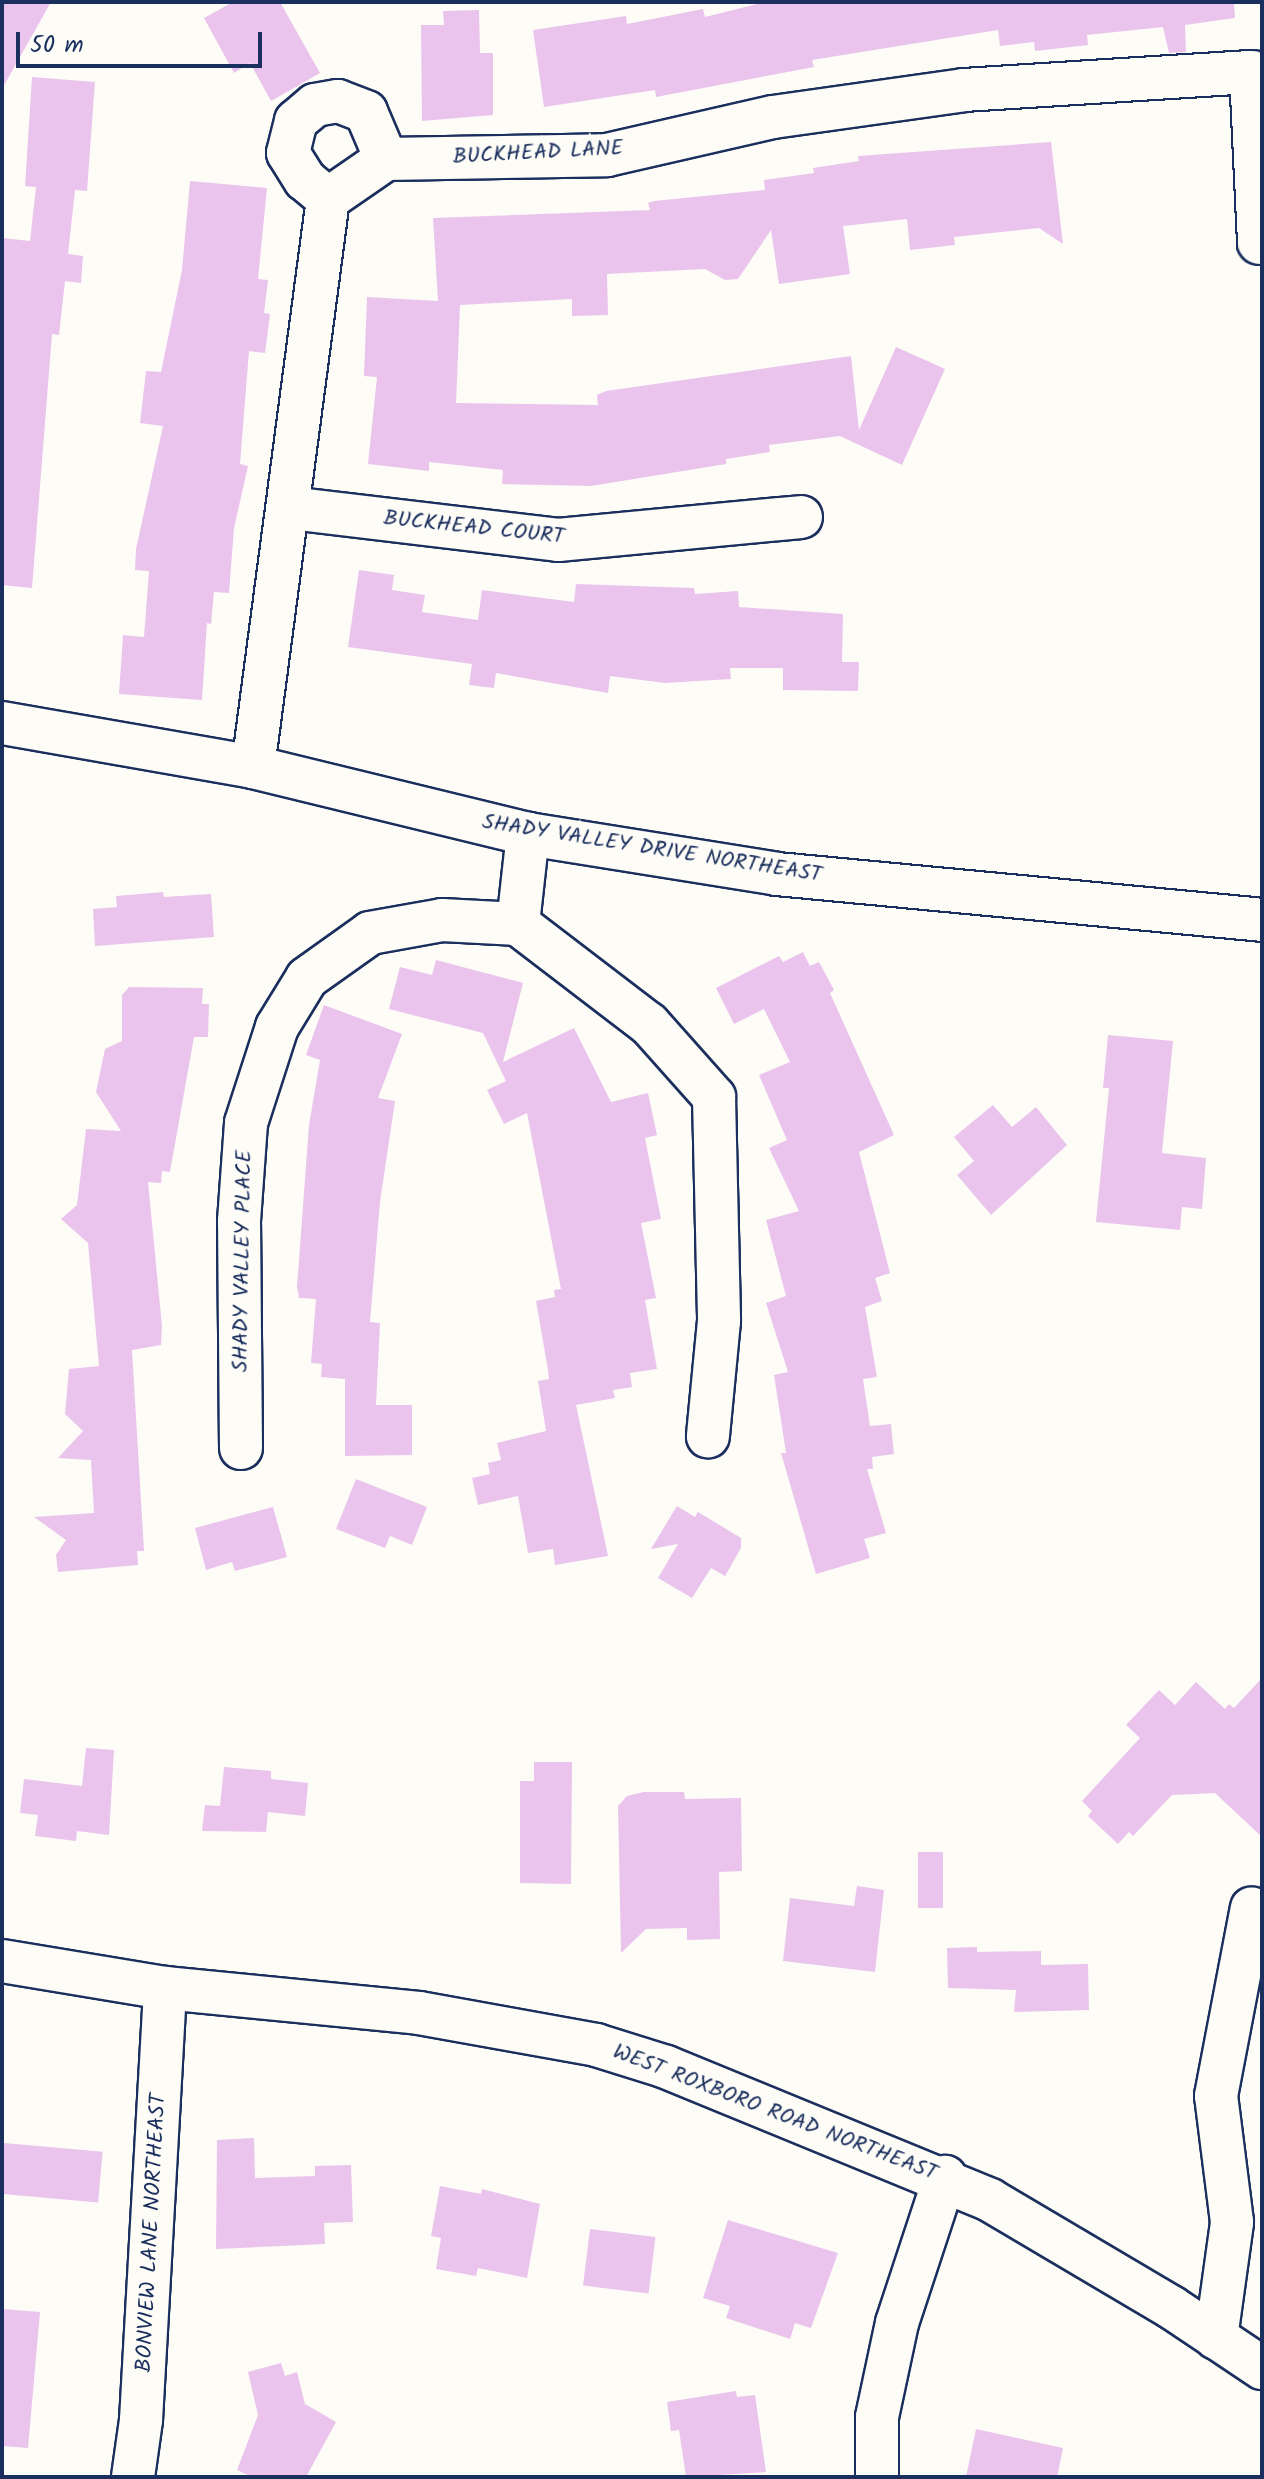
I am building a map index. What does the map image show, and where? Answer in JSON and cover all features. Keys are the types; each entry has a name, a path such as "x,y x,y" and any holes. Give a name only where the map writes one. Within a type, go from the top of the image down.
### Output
{"street":[{"name":"BUCKHEAD LANE","path":"386,159 607,155 773,117 964,90 1251,72 1259,243"},
{"path":"253,767 290,508 328,199 386,159 366,112 338,101 315,105 296,121 288,153 305,180 328,199"},
{"name":"BUCKHEAD COURT","path":"290,508 558,540 801,517"},
{"name":"SHADY VALLEY DRIVE NORTHEAST","path":"2,723 253,767 528,834 777,874 1262,920"},
{"path":"528,834 518,924 649,1024 714,1097 719,1321 708,1436"},
{"name":"SHADY VALLEY PLACE","path":"241,1448 239,1221 246,1123 277,1027 307,978 370,933 442,920 518,924"},
{"path":"1216,2338 1232,2222 1216,2096 1252,1908"},
{"name":"WEST ROXBORO ROAD NORTHEAST","path":"2,1961 165,1988 419,2013 596,2045 666,2067 945,2177 1262,2368"},
{"name":"BONVIEW LANE NORTHEAST","path":"133,2477 141,2420 165,1988"},
{"path":"877,2477 877,2417 897,2323 945,2177"}],"building":[{"path":"2,2 51,2 2,89"},
{"path":"233,2 280,2 320,73 271,101 250,63 234,73 204,18"},
{"path":"765,2 1234,2 1235,18 1185,25 1186,52 1169,53 1163,27 1087,35 1088,45 1035,51 1034,42 1000,46 998,30 812,60 814,67 656,97 655,90 544,107 533,30 626,16 627,24 703,9 705,17"},
{"path":"479,10 480,53 493,53 493,115 422,121 421,25 444,25 443,11"},
{"path":"32,77 95,82 87,191 75,190 68,254 83,256 81,283 65,281 59,335 52,334 32,588 2,585 2,238 30,241 36,187 25,186"},
{"path":"1051,142 1063,244 1039,228 954,237 955,245 910,250 907,219 843,226 850,274 779,284 771,230 738,279 725,280 705,269 607,274 608,315 572,316 572,299 460,305 456,403 598,405 597,395 606,391 851,356 859,430 896,347 945,369 902,465 840,436 769,445 770,452 726,459 726,464 591,486 502,484 503,470 429,462 429,471 368,464 377,377 364,376 367,297 438,301 433,218 650,210 648,203 654,201 765,190 764,180 814,173 813,168 859,161 858,156"},
{"path":"190,181 267,188 258,279 268,280 264,313 270,314 265,353 249,351 240,464 248,466 234,528 229,593 214,592 211,624 207,623 202,700 119,694 123,635 144,637 149,571 135,570 136,549 163,426 140,423 146,371 161,372 182,270"},
{"path":"359,570 394,575 392,590 425,595 422,612 478,620 482,590 574,602 576,584 694,588 695,594 738,591 739,607 843,614 842,662 859,662 858,691 783,690 783,668 730,668 731,679 665,683 610,676 608,693 496,673 494,688 469,685 472,664 348,647"},
{"path":"163,892 164,897 211,894 214,937 95,946 93,909 117,907 116,896"},
{"path":"803,952 810,966 819,962 834,990 830,993 894,1135 859,1152 890,1273 875,1278 882,1301 865,1307 877,1377 863,1379 870,1426 891,1424 894,1454 872,1457 873,1469 867,1469 886,1533 864,1539 870,1558 816,1574 781,1453 786,1453 774,1375 788,1372 766,1303 786,1296 766,1220 799,1211 769,1148 787,1140 759,1075 790,1062 764,1009 734,1024 716,988 779,956 783,962"},
{"path":"436,960 523,983 503,1062 574,1028 611,1102 648,1093 657,1135 645,1138 661,1219 641,1223 656,1298 645,1300 657,1369 630,1373 632,1387 613,1390 615,1398 576,1405 608,1556 555,1565 553,1549 528,1553 518,1496 478,1505 472,1478 490,1474 488,1463 501,1460 497,1443 546,1431 538,1381 549,1379 536,1301 555,1297 554,1290 561,1289 527,1113 504,1124 487,1090 506,1081 483,1033 389,1009 400,967 432,975"},
{"path":"129,987 203,988 202,1004 209,1004 208,1037 194,1037 170,1172 162,1171 161,1183 148,1182 162,1326 161,1345 132,1350 144,1551 137,1551 138,1565 58,1572 56,1555 66,1540 34,1517 94,1513 91,1460 58,1458 83,1431 65,1414 69,1369 99,1366 88,1243 61,1219 77,1205 86,1129 121,1131 96,1092 105,1049 122,1041 122,995"},
{"path":"324,1005 402,1034 378,1098 395,1101 380,1202 370,1322 380,1323 376,1405 412,1405 412,1455 345,1456 345,1379 321,1377 322,1364 311,1363 316,1299 299,1298 297,1287 309,1125 320,1060 306,1055"},
{"path":"1108,1035 1173,1041 1162,1153 1206,1158 1202,1209 1182,1207 1180,1230 1096,1222 1109,1088 1103,1088"},
{"path":"993,1105 1012,1127 1036,1107 1067,1145 991,1215 957,1175 974,1161 954,1137"},
{"path":"356,1479 427,1507 412,1545 390,1536 385,1548 336,1529"},
{"path":"677,1506 695,1517 698,1512 741,1538 741,1548 725,1576 711,1568 692,1598 658,1578 678,1544 651,1549"},
{"path":"273,1507 287,1557 235,1571 232,1562 206,1570 195,1528"},
{"path":"1262,1678 1262,1837 1215,1793 1172,1795 1133,1836 1129,1832 1118,1844 1088,1816 1092,1811 1082,1801 1140,1738 1126,1725 1159,1690 1175,1705 1196,1682 1225,1709 1229,1704 1234,1708"},
{"path":"86,1748 114,1750 109,1835 77,1831 76,1841 35,1836 38,1815 20,1813 24,1779 82,1786"},
{"path":"534,1762 572,1762 571,1884 520,1883 520,1781 534,1781"},
{"path":"224,1767 271,1771 271,1779 308,1783 305,1816 268,1812 266,1832 202,1831 205,1805 220,1806"},
{"path":"644,1792 684,1792 685,1799 741,1798 742,1871 719,1872 720,1939 687,1940 687,1928 646,1929 621,1953 618,1806 627,1796"},
{"path":"918,1852 943,1852 943,1908 918,1908"},
{"path":"857,1886 884,1890 875,1972 783,1961 790,1898 854,1906"},
{"path":"977,1947 977,1952 1041,1951 1041,1965 1088,1964 1089,2010 1014,2012 1016,1990 948,1988 947,1948"},
{"path":"254,2138 255,2178 315,2176 315,2166 351,2165 353,2222 324,2223 325,2244 216,2249 217,2140"},
{"path":"4,2143 103,2152 98,2202 2,2194"},
{"path":"440,2186 481,2194 482,2189 540,2204 527,2278 478,2268 476,2276 436,2269 441,2238 431,2236"},
{"path":"728,2220 838,2253 811,2328 795,2323 790,2339 726,2318 730,2306 703,2298"},
{"path":"590,2229 656,2237 649,2294 583,2286"},
{"path":"2,2309 40,2312 28,2448 2,2446"},
{"path":"281,2363 285,2376 297,2372 305,2404 336,2422 306,2477 252,2477 237,2470 258,2415 248,2372"},
{"path":"736,2391 737,2397 755,2395 766,2472 686,2477 679,2430 671,2431 667,2402"},
{"path":"976,2429 1063,2448 1057,2477 966,2477"}]}
